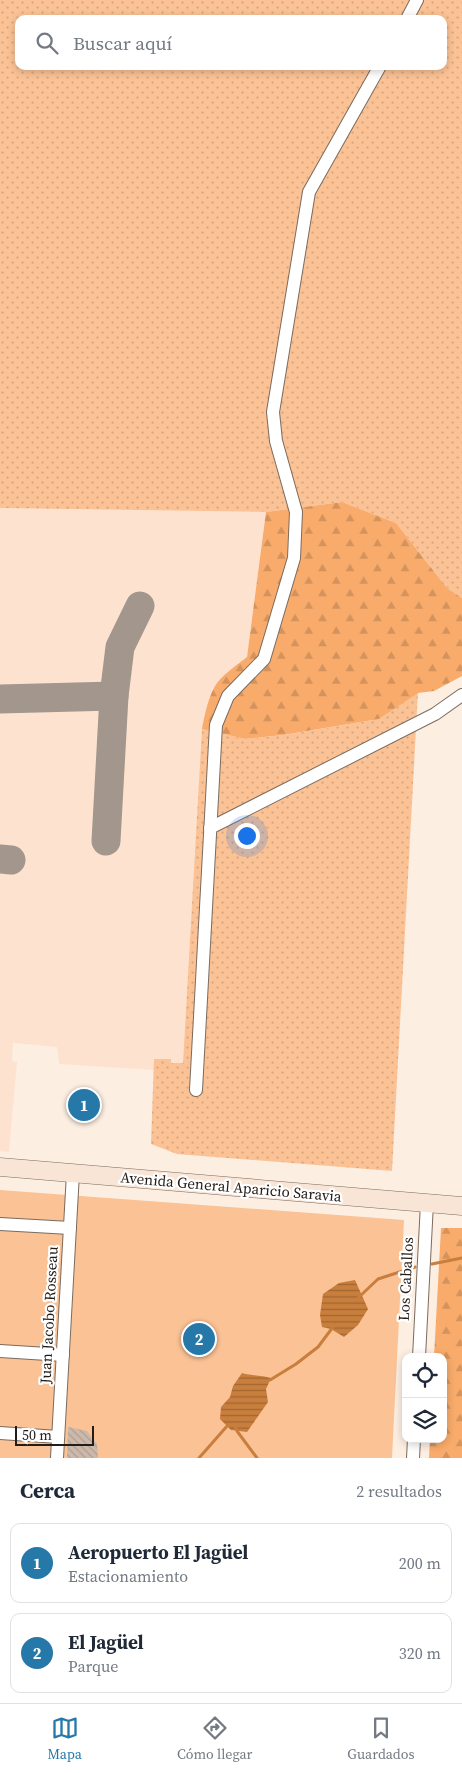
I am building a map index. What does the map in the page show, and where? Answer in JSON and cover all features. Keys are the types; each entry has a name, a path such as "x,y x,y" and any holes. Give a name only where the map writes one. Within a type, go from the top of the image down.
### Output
{"main road":[{"name":"Avenida General Aparicio Saravia","path":"0,1167 462,1206"}],"street":[{"path":"408,15 417,0"},
{"path":"196,1090 216,725 228,696 264,659 294,558 296,512 276,441 273,412 309,192 378,70"},
{"path":"210,828 435,714 462,695"},
{"name":"Juan Jacobo Rosseau","path":"57,1458 73,1173"},
{"name":"Los Caballos","path":"419,1353 427,1203"},
{"path":"0,1224 70,1228"},
{"path":"0,1351 63,1355"},
{"path":"0,1433 58,1436"},
{"path":"413,1458 414,1443"}],"shaded area":[{"path":"0,0 462,0 462,598 447,588 396,523 342,502 266,512 0,508"},
{"path":"0,508 266,512 247,657 225,675 204,715 183,1063 171,1063 171,1059 154,1059 154,1070 59,1064 57,1047 13,1043 12,1061 17,1062 9,1152 0,1151"},
{"path":"418,692 392,1171 177,1154 151,1144 154,1059 171,1059 171,1063 183,1063 202,729 245,739 284,735 379,719"},
{"path":"0,1190 404,1220 392,1458 0,1458"},
{"path":"355,1280 368,1309 358,1325 344,1337 331,1329 322,1327 320,1315 323,1294 339,1283"},
{"path":"242,1373 271,1378 266,1389 268,1402 247,1432 231,1430 220,1419 221,1407 230,1397 233,1386"}],"green space":[{"path":"342,502 396,523 447,588 462,598 462,676 434,691 418,693 379,719 283,735 245,739 202,729 209,699 217,683 227,672 247,657 266,512"},
{"path":"441,1228 462,1228 462,1458 429,1458 430,1443 447,1443 447,1353 434,1353"}],"building":[{"path":"68,1427 87,1431 97,1444 98,1458 67,1458"}],"waterway":[{"path":"432,1264 462,1258"},
{"path":"358,1298 378,1279 415,1267"},
{"path":"270,1380 296,1364 318,1347 333,1327"},
{"path":"199,1458 228,1425"},
{"path":"236,1428 257,1458"}],"taxiway":[{"path":"106,841 114,696 120,647 140,606"},
{"path":"0,699 114,696"},
{"path":"0,859 11,860"}],"place":[{"name":"Aeropuerto El Jagüel","path":"84,1105"},
{"name":"El Jagüel","path":"199,1339"}]}
